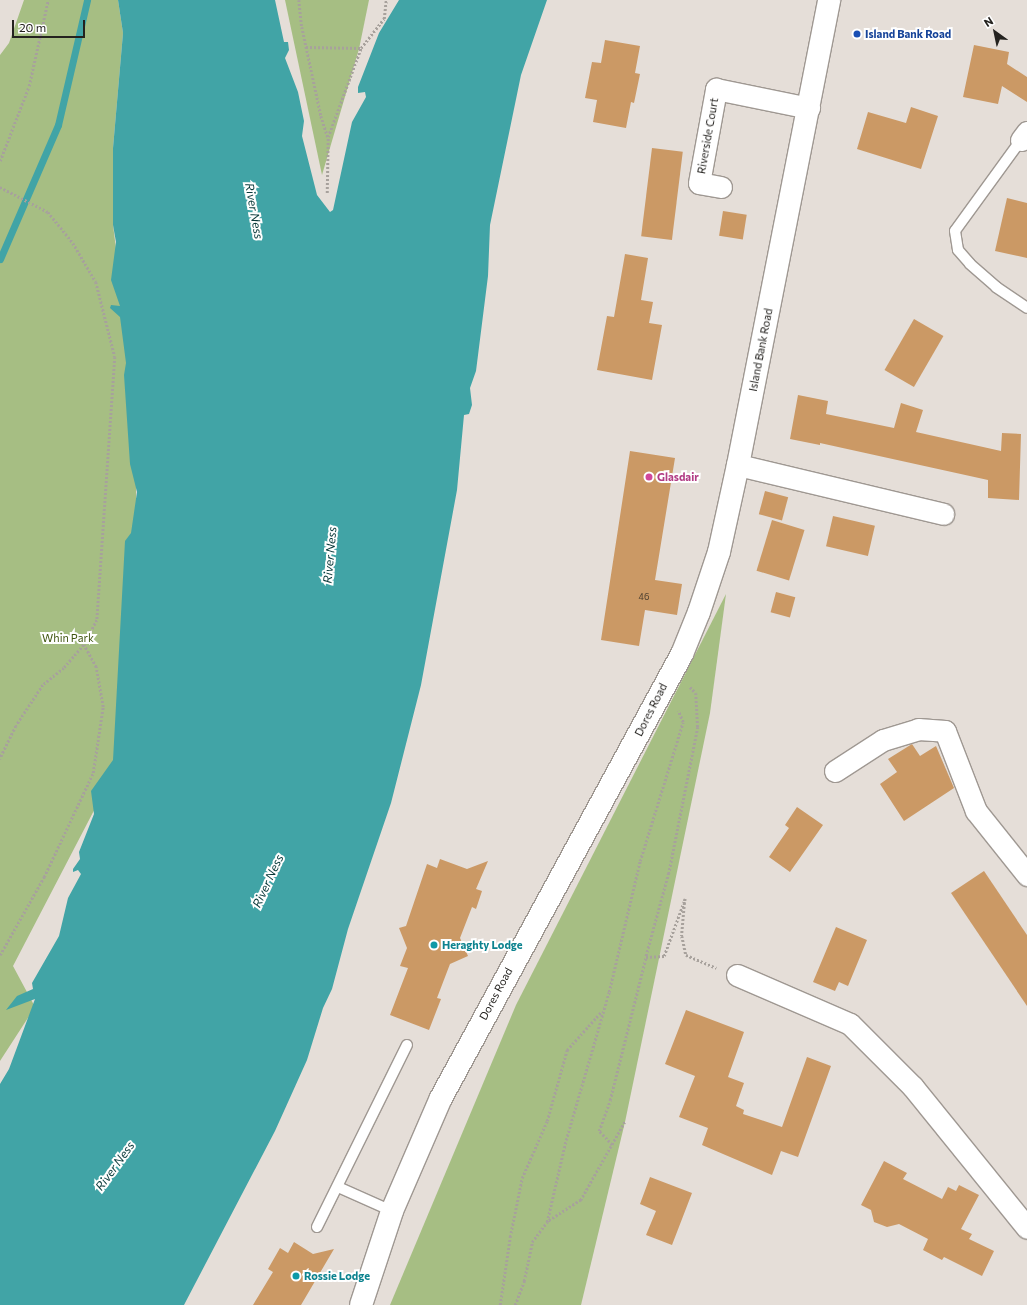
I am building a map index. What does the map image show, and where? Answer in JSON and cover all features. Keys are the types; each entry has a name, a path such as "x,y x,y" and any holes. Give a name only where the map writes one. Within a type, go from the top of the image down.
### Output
{"main road":[{"name":"Island Bank Road","path":"673,669 699,612 719,552 738,465 829,0"},
{"name":"Dores Road","path":"361,1305 392,1210 441,1098 499,987 624,762 673,669"}],"street":[{"name":"Riverside Court","path":"721,187 699,183 716,90 809,108"},
{"path":"738,465 943,514"},
{"path":"835,771 883,740 918,729 945,731 976,811 1027,874"},
{"path":"737,975 850,1024 913,1087 1027,1228"}],"lane":[{"path":"1024,136 955,231 958,250 970,264 996,287 1027,308"},
{"path":"317,1227 407,1045"},
{"path":"338,1187 392,1210"}],"path":[{"path":"0,161 29,86 48,0"},
{"path":"299,0 306,47 321,116 328,137 327,192"},
{"path":"328,137 362,48 384,19 386,0"},
{"path":"306,47 362,48"},
{"path":"0,187 48,212 73,243 96,282 115,357 97,620 84,645 64,668 43,685 16,726 0,759"},
{"path":"0,955 44,877 93,773 103,707 96,667 84,645"},
{"path":"612,1145 599,1131 610,1100 669,873 698,727 696,693 673,669"},
{"path":"547,1222 566,1140 604,1009 640,861 683,722 673,669"},
{"path":"646,957 664,956 685,899 682,936 686,955 737,975"},
{"path":"500,1305 510,1237 522,1178 547,1121 567,1050 604,1009"},
{"path":"515,1305 524,1281 532,1242 547,1222 581,1200 625,1122"}],"green space":[{"name":"Whin Park","path":"24,0 118,0 123,33 113,148 113,225 128,344 136,480 136,669 114,772 13,966 35,1007 0,1061 0,55 9,43"},
{"path":"285,0 369,0 359,49 322,175"},
{"path":"726,594 710,713 625,1122 581,1305 390,1305 516,1005"}],"water":[{"name":"River Ness","path":"118,0 275,0 284,42 288,42 289,50 285,58 298,92 304,121 302,136 317,195 330,212 333,210 352,122 366,97 365,92 358,93 358,87 379,33 399,0 547,0 521,75 490,225 488,276 476,371 470,388 472,405 469,414 464,415 457,490 421,685 391,803 348,929 332,989 323,1008 307,1060 275,1131 184,1305 0,1305 0,1084 9,1069 35,999 6,1010 17,996 33,989 32,983 59,936 68,898 81,874 78,870 73,872 73,869 80,859 79,852 94,814 91,791 113,760 125,541 131,533 137,492 130,464 124,375 126,363 120,317 110,308 111,305 120,306 111,280 116,242 113,225 113,148 123,33"}],"building":[{"path":"605,40 640,46 635,73 640,74 634,103 631,102 626,128 593,122 597,100 585,98 592,62 601,63"},
{"path":"974,45 1009,52 1007,64 1027,77 1027,102 1002,86 998,104 963,97"},
{"path":"911,107 938,116 921,169 857,149 868,112 906,123"},
{"path":"652,148 683,152 672,240 641,236"},
{"path":"1007,198 1027,203 1027,258 995,251"},
{"path":"723,211 747,215 743,239 719,236"},
{"path":"625,254 648,258 641,300 653,302 649,323 662,325 652,380 597,370 607,316 614,317"},
{"path":"914,319 943,336 914,387 884,370"},
{"path":"798,395 828,401 826,414 894,428 901,403 923,410 916,432 1001,451 1002,433 1021,434 1019,500 988,498 988,480 820,443 820,445 790,439"},
{"path":"630,451 675,458 655,580 682,584 677,615 645,610 639,646 601,640"},
{"path":"765,491 788,497 782,520 759,514"},
{"path":"833,516 875,526 868,556 826,546"},
{"path":"772,520 805,530 789,581 757,571"},
{"path":"776,592 795,597 790,617 771,612"},
{"path":"912,744 920,756 936,746 954,788 904,821 880,784 897,772 888,759"},
{"path":"797,807 823,825 790,872 769,857 789,828 785,825"},
{"name":"Heraghty Lodge","path":"440,859 467,869 488,861 476,889 482,891 476,909 472,907 460,938 468,956 450,964 437,998 441,999 429,1030 390,1015 408,968 400,966 407,948 399,928 406,926 427,864 437,868"},
{"path":"984,871 1027,935 1027,1006 951,893"},
{"path":"836,927 867,940 848,986 839,982 835,991 813,982"},
{"path":"686,1010 744,1032 728,1077 744,1083 736,1106 744,1110 743,1114 782,1127 807,1057 831,1066 798,1157 781,1151 772,1175 702,1145 708,1128 679,1117 695,1076 665,1064"},
{"path":"884,1161 907,1173 903,1179 942,1199 948,1187 956,1191 959,1185 979,1195 961,1229 972,1234 969,1239 994,1251 982,1276 944,1257 942,1260 923,1250 928,1239 899,1224 887,1227 874,1222 871,1210 861,1205"},
{"path":"650,1177 692,1193 672,1245 646,1235 656,1211 640,1204"},
{"name":"Rossie Lodge","path":"294,1242 313,1254 334,1249 301,1305 253,1305 273,1272 268,1269 280,1248 288,1253"}],"waterway":[{"path":"0,259 58,125 87,0"}],"place":[{"name":"Island Bank Road","path":"857,34"},
{"name":"Glasdair","path":"649,477"},
{"name":"Heraghty Lodge","path":"434,945"},
{"name":"Rossie Lodge","path":"296,1276"}]}
